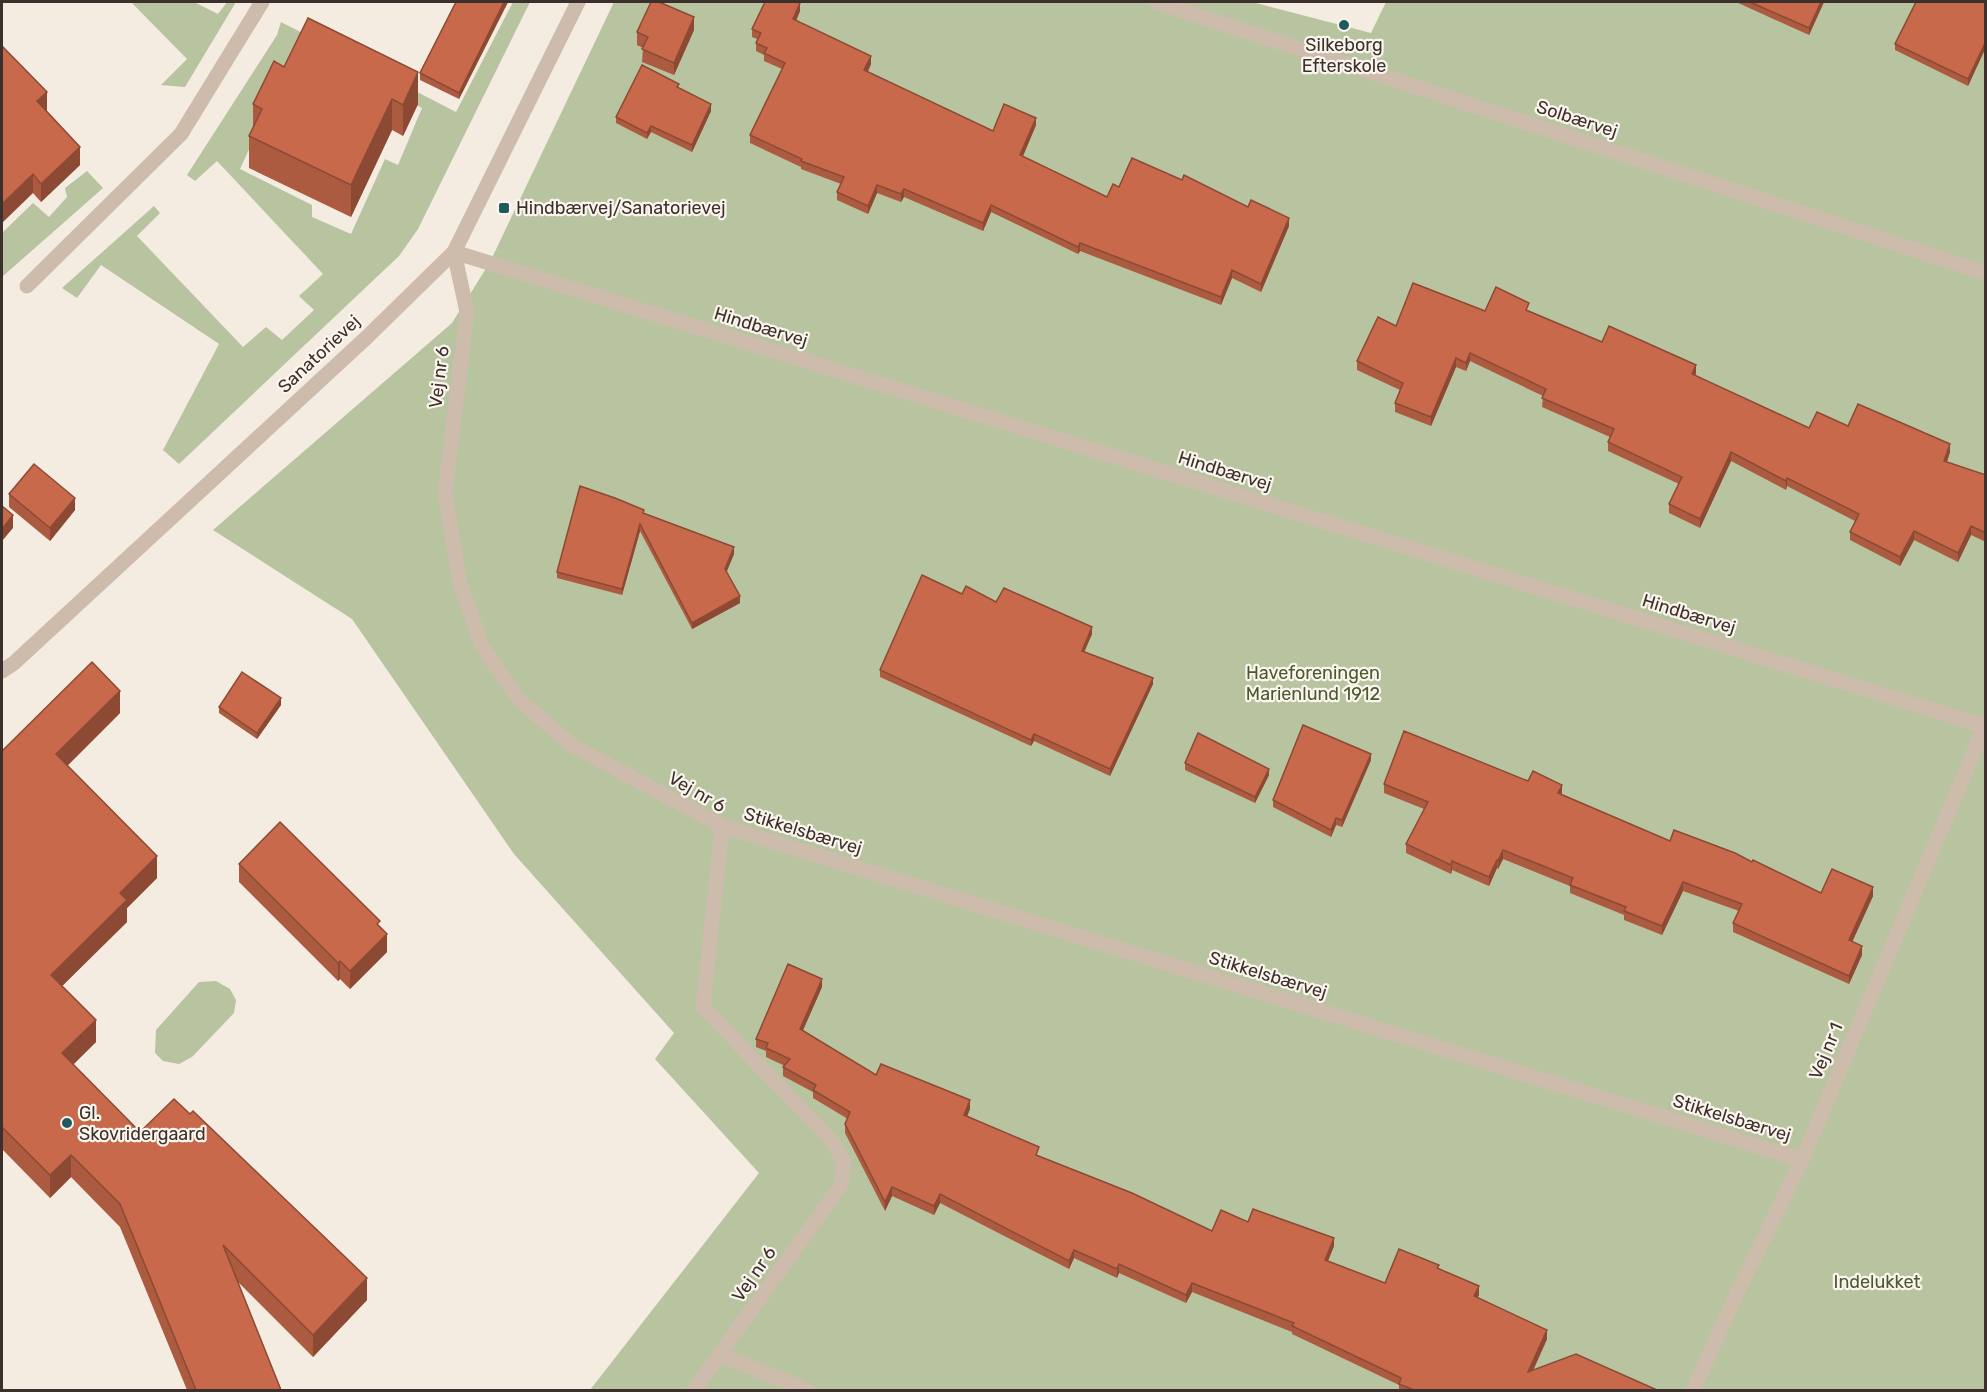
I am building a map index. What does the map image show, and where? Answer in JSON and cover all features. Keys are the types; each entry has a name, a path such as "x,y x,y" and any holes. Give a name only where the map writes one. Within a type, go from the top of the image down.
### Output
{"street":[{"path":"27,286 181,134 262,2"},
{"name":"Sanatorievej","path":"2,671 14,663 349,354 454,252 578,2"},
{"name":"Solbærvej","path":"1156,2 1986,273"},
{"name":"Hindbærvej","path":"454,252 1985,725"},
{"name":"Vej nr 6","path":"454,252 467,312 445,493 460,582 482,646 519,700 573,746 722,826 704,1007 832,1141 844,1163 841,1185 694,1390"},
{"name":"Vej nr 1","path":"1693,1390 1802,1160 1985,725"},
{"name":"Stikkelsbærvej","path":"722,826 1802,1160"},
{"path":"721,1355 807,1390"}],"green space":[{"path":"131,2 194,2 218,14 227,2 236,2 185,87 161,85 187,59"},
{"path":"513,2 530,2 418,229 399,256 179,464 163,450 219,344 101,265 77,298 62,288 154,206 160,213 137,236 243,347 266,327 282,340 314,310 299,296 323,274 217,161 195,181 187,175 277,35 281,22 456,112","holes":["297,45 422,108 398,165 385,159 351,234 312,217 312,205 240,169"]},
{"name":"Haveforeningen Marienlund 1912","path":"614,2 1252,2 1371,33 1386,2 1985,2 1985,1390 590,1390 759,1173 655,1059 674,1033 514,854 352,619 213,530 452,323 490,262"},
{"path":"87,171 103,188 2,277 2,233 33,203 49,217 67,197 65,188"},
{"path":"216,981 230,989 236,1000 234,1013 192,1057 179,1064 163,1061 155,1053 156,1030 199,982"}],"building":[{"path":"456,2 504,2 459,93 420,73"},
{"path":"651,2 659,2 694,17 674,63 642,49 648,37 637,32"},
{"path":"765,2 800,3 793,19 871,56 864,70 993,131 1004,104 1036,118 1020,155 1107,197 1113,184 1119,187 1132,158 1182,180 1184,175 1248,207 1251,200 1289,218 1261,284 1232,270 1221,297 1080,243 1078,247 991,205 983,223 904,189 901,194 877,185 868,206 837,192 844,177 801,161 802,159 750,135 785,63 764,53 767,48 756,43 761,33 752,29"},
{"path":"1750,2 1821,2 1809,28"},
{"path":"1916,2 1986,2 1986,41 1968,79 1895,44"},
{"path":"308,18 418,72 403,105 392,99 351,185 249,136 262,109 253,104 274,61 284,67"},
{"path":"2,46 47,92 37,101 80,147 41,184 33,174 2,204"},
{"path":"642,65 679,84 677,87 711,104 692,145 651,126 647,133 616,117"},
{"path":"1413,283 1485,311 1496,287 1529,303 1526,310 1602,342 1609,326 1696,365 1692,374 1809,428 1817,412 1848,426 1858,404 1950,444 1944,461 1986,475 1986,533 1971,526 1958,553 1914,531 1900,557 1850,532 1859,514 1787,478 1786,481 1731,452 1700,519 1669,504 1682,477 1608,442 1614,429 1542,398 1546,389 1470,353 1466,363 1456,358 1431,417 1395,403 1403,383 1357,361 1378,317 1396,326"},
{"path":"34,464 75,498 50,528 9,494"},
{"path":"580,486 644,510 643,513 734,547 725,569 740,596 692,623 640,524 622,589 557,572"},
{"path":"2,506 13,515 2,529"},
{"path":"922,575 962,594 966,586 996,602 1004,588 1092,627 1082,651 1153,678 1110,769 1034,734 1031,740 880,670"},
{"path":"92,662 120,691 56,754 157,856 120,893 127,900 51,975 96,1020 62,1053 140,1132 174,1099 190,1114 193,1111 367,1278 313,1335 223,1245 281,1390 196,1390 120,1204 71,1155 50,1175 2,1127 2,751"},
{"path":"242,672 281,698 257,733 219,707"},
{"path":"1303,725 1371,754 1342,820 1336,818 1331,830 1273,800"},
{"path":"1404,731 1528,781 1533,771 1562,785 1558,793 1670,841 1674,830 1735,853 1752,862 1753,860 1821,893 1832,869 1873,887 1849,940 1862,946 1849,976 1733,923 1742,904 1683,882 1662,926 1624,911 1626,907 1570,885 1573,878 1503,850 1489,877 1452,861 1451,865 1406,844 1428,802 1384,784"},
{"path":"1198,733 1269,769 1255,797 1185,763"},
{"path":"280,822 380,921 377,924 387,934 350,971 340,961 338,963 239,864"},
{"path":"788,964 822,979 800,1029 876,1075 881,1064 970,1100 964,1115 1039,1147 1036,1155 1132,1193 1212,1231 1221,1210 1248,1222 1253,1209 1334,1238 1325,1260 1385,1283 1399,1249 1439,1265 1437,1268 1479,1286 1474,1296 1547,1330 1528,1372 1576,1354 1657,1390 1414,1390 1399,1384 1401,1378 1292,1326 1294,1323 1192,1283 1186,1295 1119,1264 1117,1269 1074,1250 1069,1261 940,1194 934,1206 892,1187 885,1202 845,1124 850,1112 813,1090 816,1085 783,1067 790,1059 766,1048 768,1043 756,1039"}],"place":[{"name":"Silkeborg Efterskole","path":"1344,25"},
{"name":"Hindbærvej/Sanatorievej","path":"504,208"},
{"name":"Gl. Skovridergaard","path":"67,1123"}],"park label":[{"name":"Indelukket","path":"1877,1282"}]}
